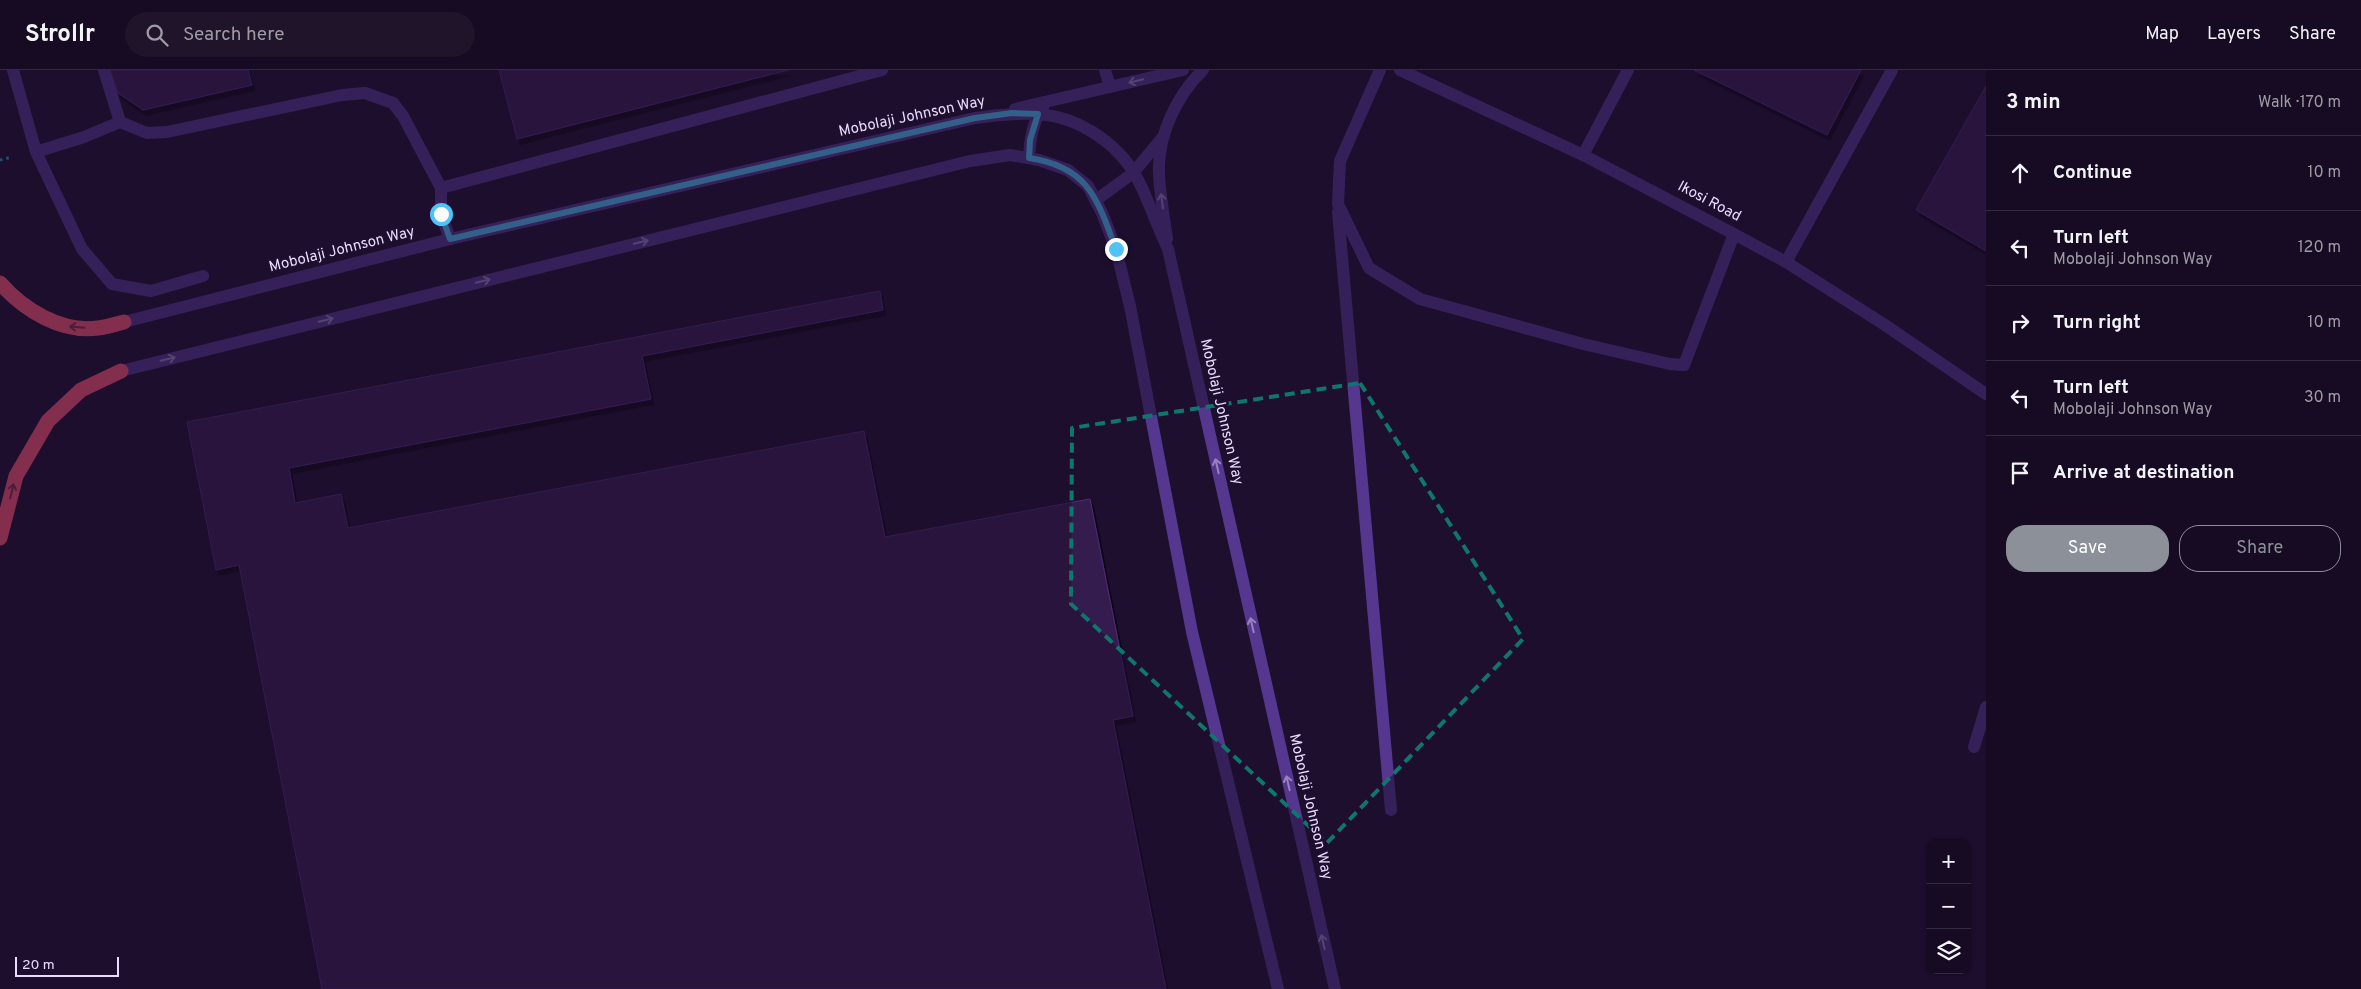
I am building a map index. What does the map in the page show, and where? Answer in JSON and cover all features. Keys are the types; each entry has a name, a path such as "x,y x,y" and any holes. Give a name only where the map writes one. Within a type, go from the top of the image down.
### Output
{"highway":[{"path":"0,283 35,313 62,326 97,329 124,322"},
{"path":"0,538 16,476 48,421 81,390 120,370"}],"street":[{"path":"13,70 36,152 82,249 112,284 151,291 203,276"},
{"path":"104,70 120,122"},
{"path":"440,188 882,70"},
{"path":"1105,70 1110,87"},
{"path":"975,118 1183,70"},
{"path":"1096,200 1133,173 1162,138 1187,85 1203,70"},
{"path":"1380,70 1340,161 1338,204 1391,810"},
{"name":"Ikosi Road","path":"1400,70 1583,155 1786,262 1885,325 1986,394"},
{"path":"1583,155 1628,70"},
{"path":"1786,262 1892,70"},
{"path":"36,152 84,138 120,122 147,133 167,132 318,99 366,93 393,103 403,116 440,188 441,214 450,239"},
{"path":"1029,158 1030,140 1038,114 1047,101"},
{"name":"Mobolaji Johnson Way","path":"124,322 450,239 975,118 1012,113 1038,114 1075,123 1104,140 1125,161 1141,185 1168,249 1335,989"},
{"path":"1162,138 1159,172 1168,249"},
{"path":"120,370 970,161 1010,156 1029,158 1068,170 1088,186 1096,200 1116,249 1130,306 1192,632 1278,989"},
{"path":"1338,204 1369,268 1420,299 1583,344 1684,366 1734,234"},
{"path":"1974,747 1986,707"}],"highlighted area":[{"path":"1360,383 1523,639 1327,843 1071,604 1072,428"}],"building":[{"path":"110,70 248,70 252,85 143,110 118,93"},
{"path":"499,70 788,70 517,139"},
{"path":"1694,70 1861,70 1827,135"},
{"path":"1986,86 1986,251 1916,210"},
{"path":"880,291 883,310 642,356 651,399 289,468 295,503 341,494 348,528 864,431 885,537 1090,499 1133,716 1113,720 1166,989 322,989 239,565 216,570 187,422"}],"route":[{"path":"441,214 450,239 975,118 1012,113 1038,114 1030,140 1029,158 1068,170 1088,186 1102,213 1116,249"}]}
